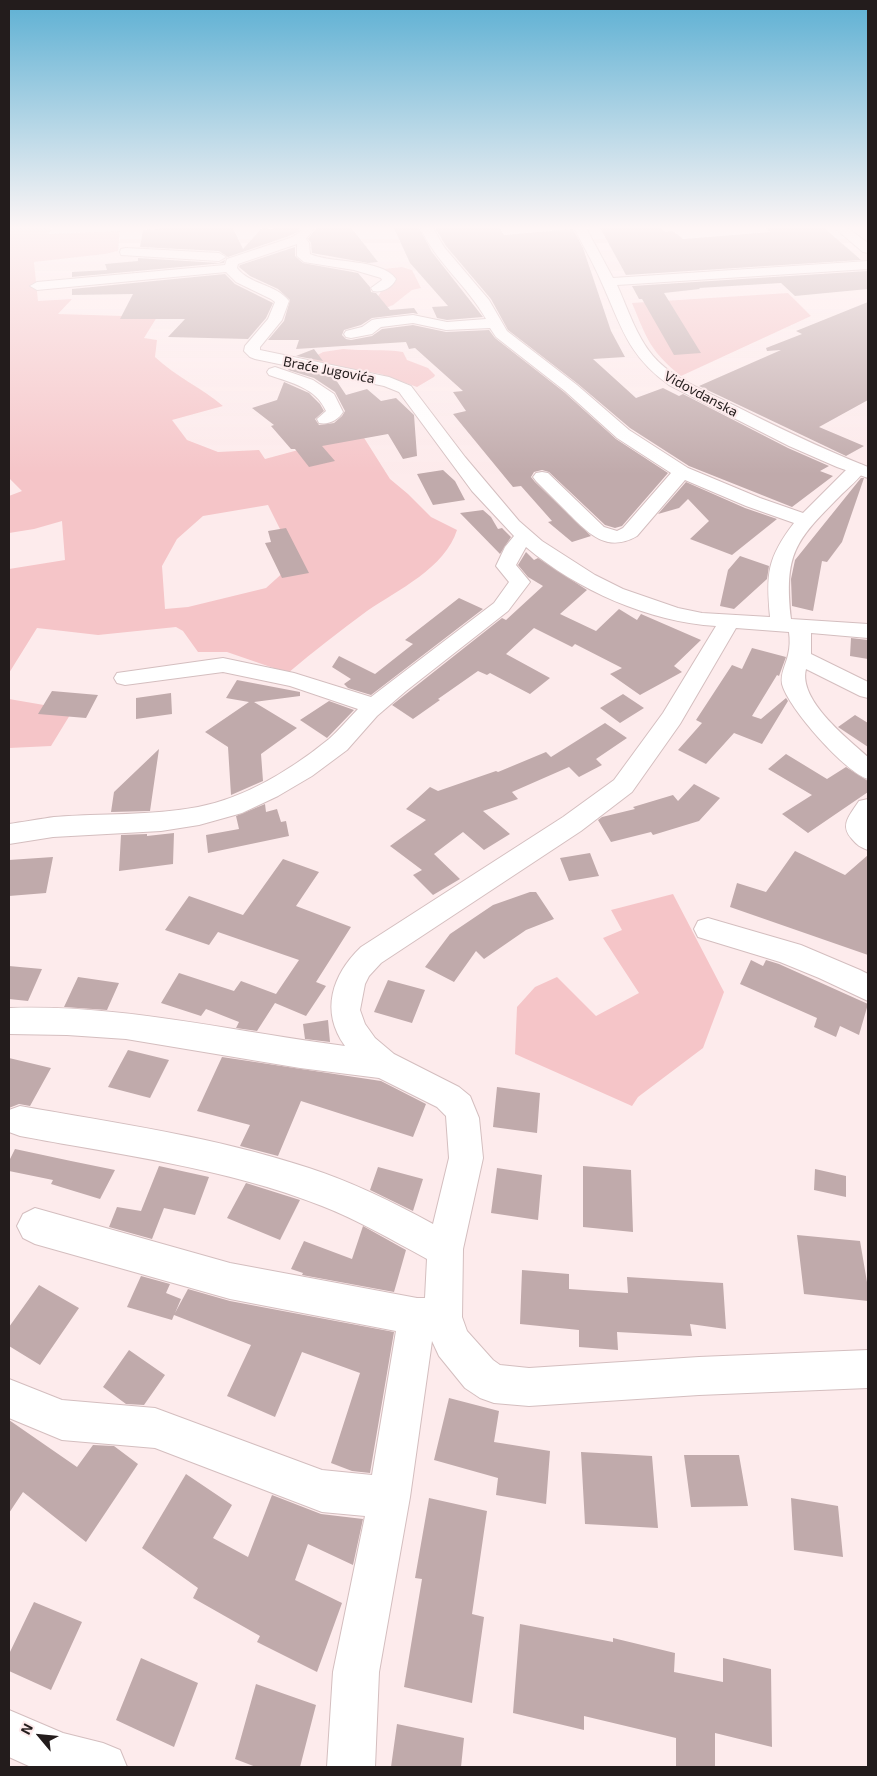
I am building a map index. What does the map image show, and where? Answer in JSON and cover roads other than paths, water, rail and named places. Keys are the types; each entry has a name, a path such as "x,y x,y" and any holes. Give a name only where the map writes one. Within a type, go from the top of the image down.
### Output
{"street":[{"name":"Braće Jugovića","path":"280,309 274,320 253,346 252,351 263,357 382,380 405,389 493,504 524,536 550,557 583,576 641,603 684,617 729,622 868,631"},
{"path":"487,309 501,334 564,382 623,434 667,464 753,502 807,520"},
{"name":"Vidovdanska","path":"620,309 643,357 661,373 675,382 794,441 863,471"},
{"path":"352,334 368,331 378,324 413,319 430,320 442,326 494,323"},
{"path":"263,357 267,369 307,384 328,397 335,412 325,419"},
{"path":"863,471 807,520 783,552 780,562 778,589 790,625 801,649 793,677 793,684 798,697 841,746 868,770"},
{"path":"542,477 597,531 616,538 630,532 682,472"},
{"path":"9,834 53,827 200,816 233,806 269,790 302,770 338,744 374,706 501,607 520,582 506,566 515,547 524,536"},
{"path":"351,1767 356,1672 389,1497 466,1158 463,1118 459,1108 448,1097 382,1064 357,1040 351,1030 345,1010 350,982 359,967 392,940 572,824 623,786 672,718 729,622"},
{"path":"799,657 868,691"},
{"path":"125,678 223,665 294,680 374,706"},
{"path":"868,808 860,818 858,830 868,840"},
{"path":"708,929 785,950 821,964 868,989"},
{"path":"9,1021 44,1020 163,1031 338,1060 382,1064"},
{"path":"20,1121 220,1159 309,1184 351,1202 445,1249"},
{"path":"35,1226 230,1281 430,1317 478,1374 494,1384 529,1387 698,1376 868,1369"},
{"path":"9,1398 62,1420 155,1428 322,1491 389,1497"},
{"path":"9,1733 60,1756 103,1767"}]}
